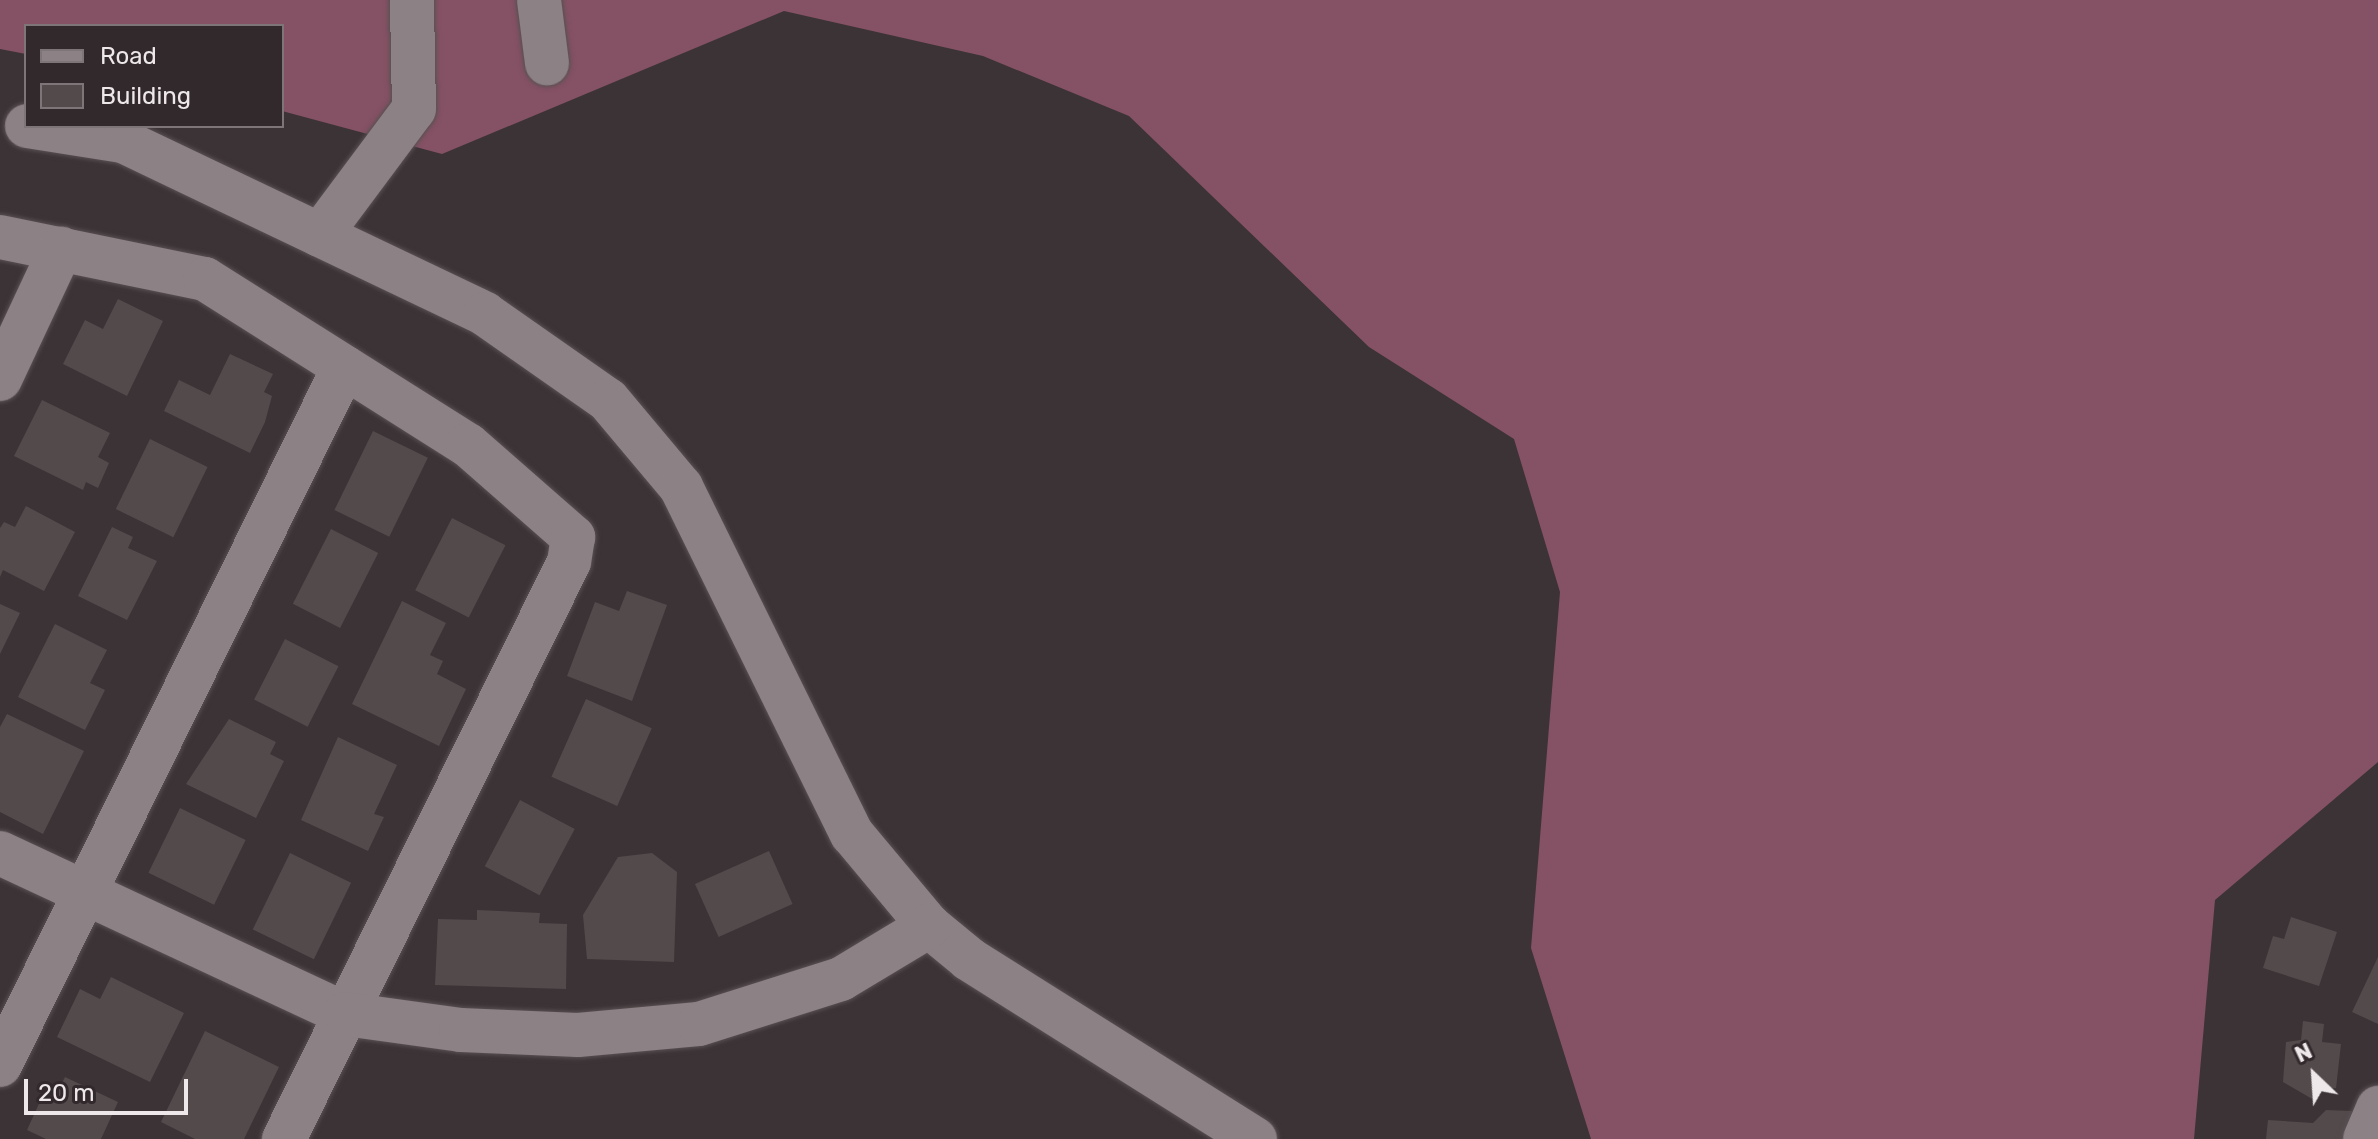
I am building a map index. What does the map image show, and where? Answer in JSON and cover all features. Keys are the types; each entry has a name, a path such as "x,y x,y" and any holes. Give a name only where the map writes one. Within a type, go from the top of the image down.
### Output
{"street":[{"path":"320,235 414,109 412,0"},
{"path":"539,0 547,63"},
{"path":"0,122 24,126"},
{"path":"39,128 123,141 320,235 485,314 608,400 681,487 852,834 929,926 969,959 1255,1139"},
{"path":"0,237 205,279 468,445 573,537 569,562 284,1139"},
{"path":"0,379 61,249"},
{"path":"0,1065 82,893 344,367"},
{"path":"0,853 345,1014 578,1035 699,1024 841,979 929,926"},
{"path":"2365,1139 2378,1108"}],"shaded area":[{"path":"0,0 2378,0 2378,762 2215,900 2194,1139 1591,1139 1531,948 1560,592 1514,439 1369,347 1129,116 983,56 784,11 442,154 284,112 284,24 24,24 24,54 0,49"}],"building":[{"path":"118,299 163,321 127,396 63,364 85,320 103,329"},
{"path":"230,354 273,374 264,392 272,396 265,422 250,453 164,411 179,380 210,395"},
{"path":"42,400 110,433 98,457 109,463 98,488 86,482 83,490 14,456"},
{"path":"373,431 428,458 389,537 334,510"},
{"path":"150,439 208,467 173,537 116,509"},
{"path":"26,506 75,532 44,591 3,570 0,577 0,528 4,522 15,527"},
{"path":"452,518 505,545 469,617 415,590"},
{"path":"112,527 133,537 128,548 157,561 127,620 78,596"},
{"path":"331,529 378,553 340,628 293,604"},
{"path":"627,591 667,605 632,701 567,676 595,602 619,611"},
{"path":"402,601 446,623 430,655 443,661 437,674 466,689 439,746 352,704"},
{"path":"0,604 20,613 0,654"},
{"path":"55,624 107,650 90,683 105,690 85,730 18,697"},
{"path":"285,639 338,666 308,727 254,700"},
{"path":"586,699 652,728 617,806 551,777"},
{"path":"7,714 84,751 43,834 0,812 0,727"},
{"path":"229,719 276,742 270,754 284,761 256,818 186,784"},
{"path":"338,737 397,765 374,814 384,817 368,851 301,820"},
{"path":"520,800 575,829 540,895 485,866"},
{"path":"180,808 246,840 214,905 148,873"},
{"path":"769,851 793,904 719,937 695,884"},
{"path":"290,853 351,883 314,959 253,929"},
{"path":"652,853 677,872 674,962 587,959 583,915 618,857"},
{"path":"477,910 540,913 539,923 567,924 566,989 435,985 438,919 477,920"},
{"path":"2291,917 2337,932 2319,986 2263,968 2273,936 2284,939"},
{"path":"2378,957 2378,1024 2352,1012"},
{"path":"111,977 184,1013 150,1082 57,1037 80,989 100,999"},
{"path":"2303,1021 2324,1024 2322,1042 2341,1044 2336,1088 2321,1089 2314,1100 2283,1082 2286,1042 2301,1040"},
{"path":"205,1031 279,1067 244,1139 195,1139 161,1122"},
{"path":"65,1077 118,1102 101,1139 46,1139 27,1130 47,1086 58,1091"},
{"path":"2326,1110 2352,1111 2351,1139 2266,1139 2268,1120 2313,1123"}]}
